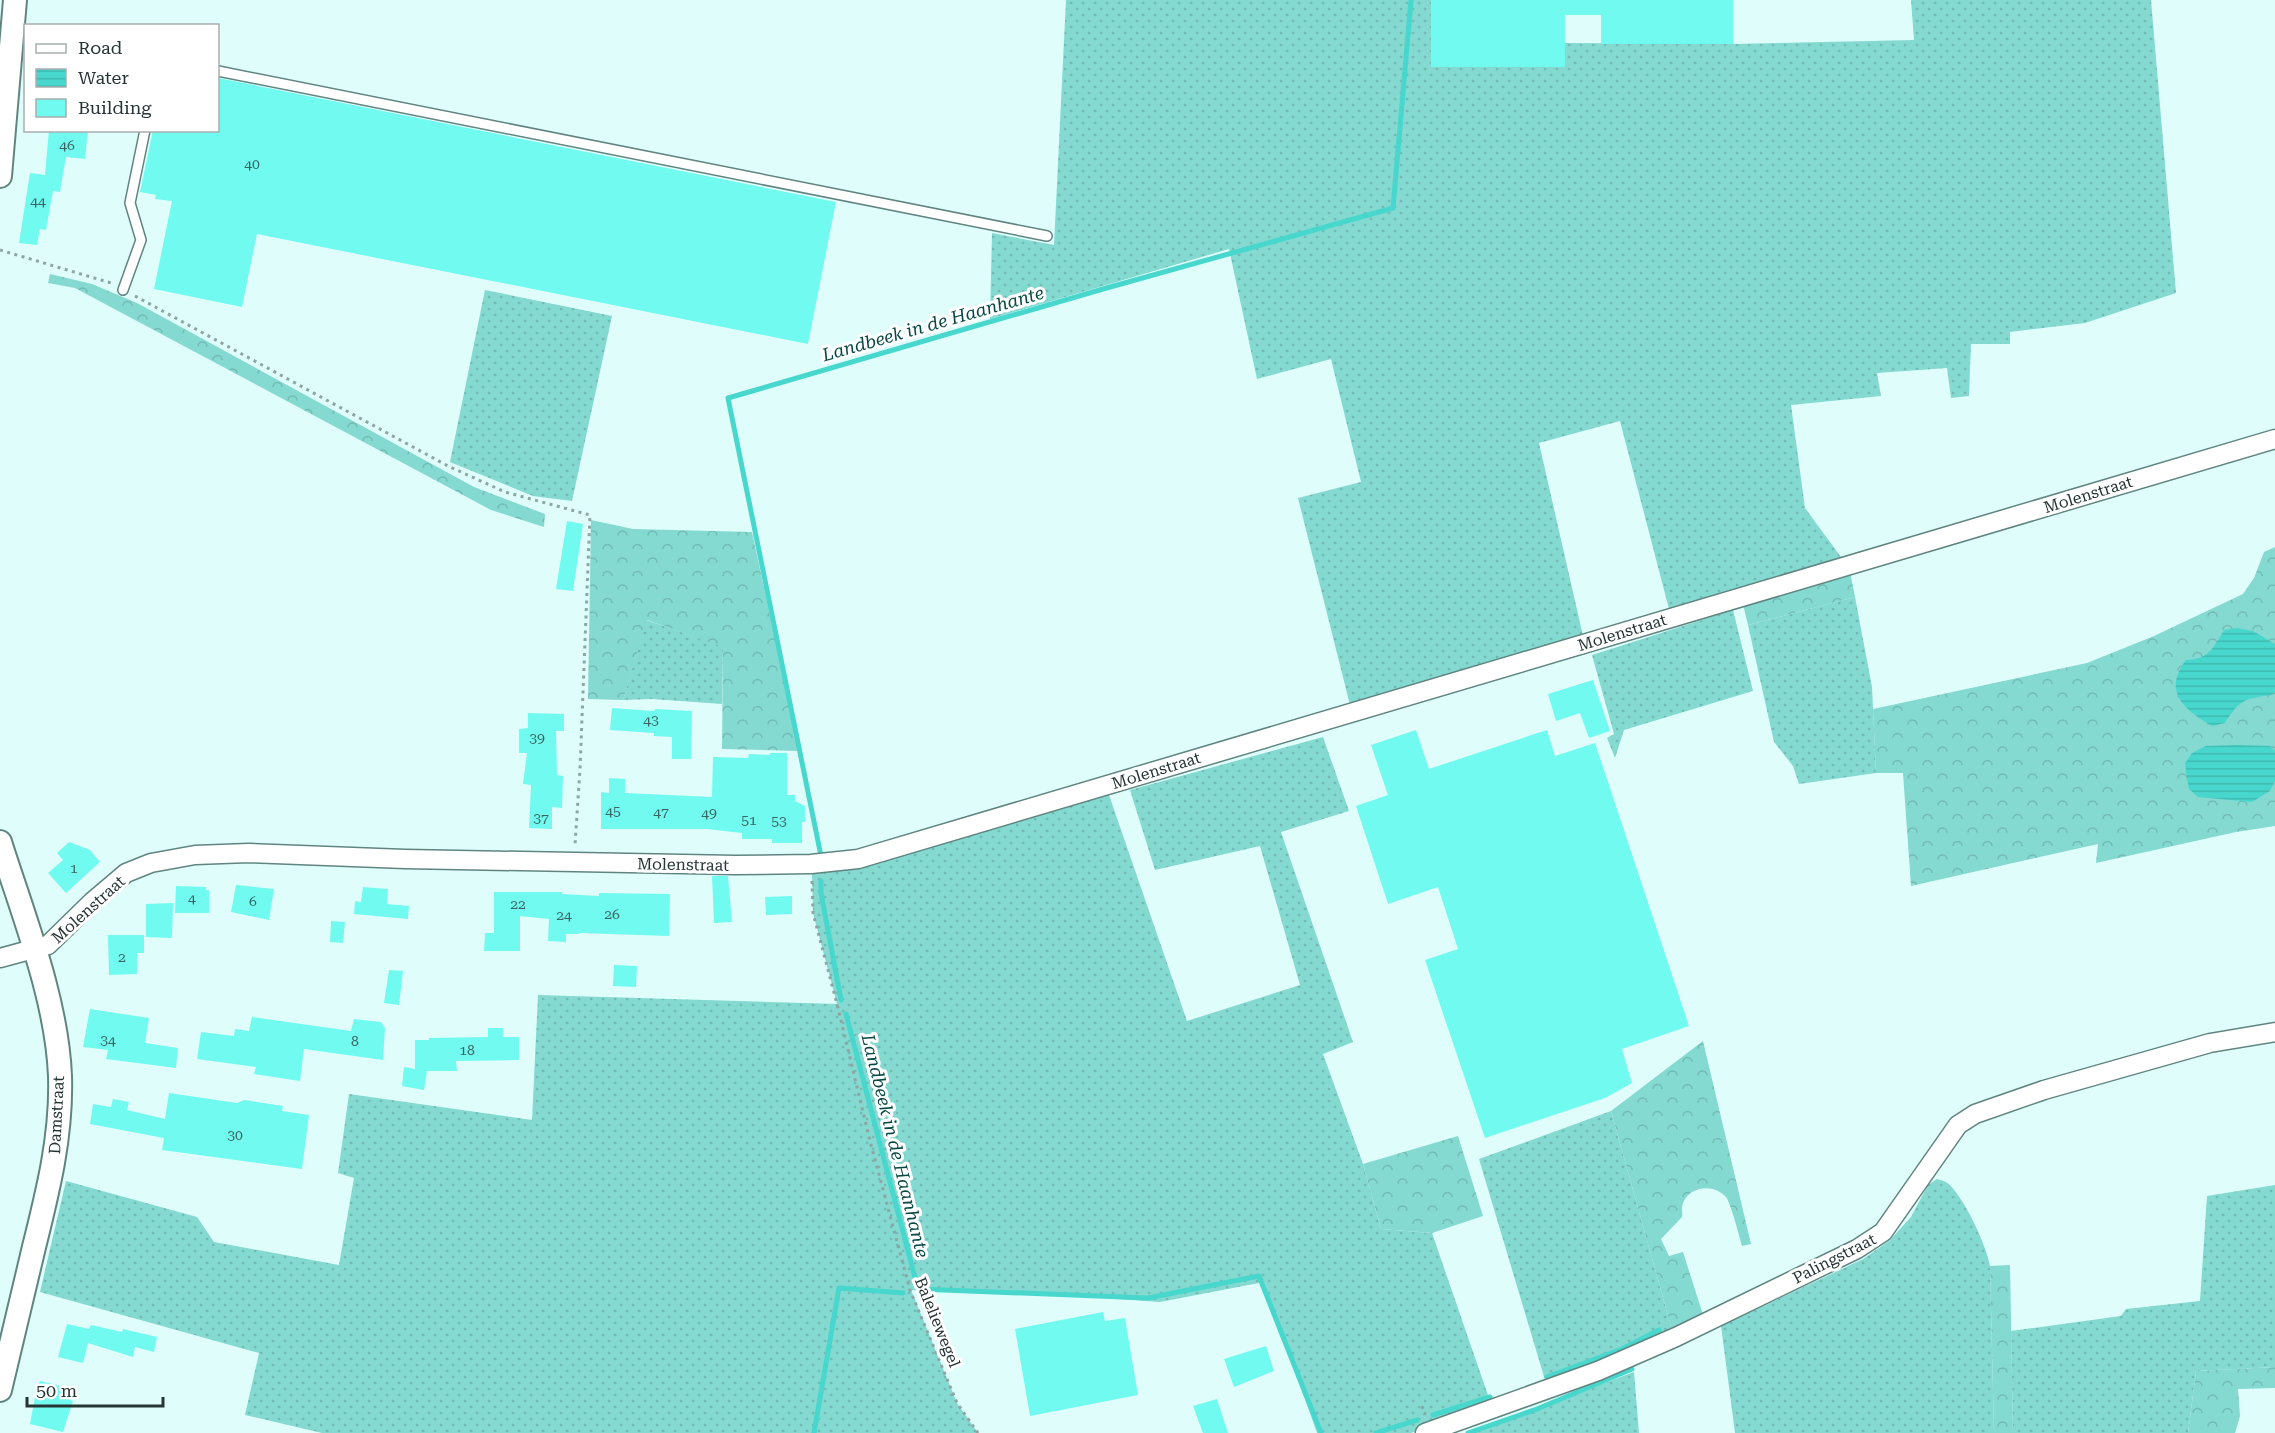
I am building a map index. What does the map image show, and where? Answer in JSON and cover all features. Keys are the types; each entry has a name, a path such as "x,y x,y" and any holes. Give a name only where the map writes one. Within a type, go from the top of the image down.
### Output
{"street":[{"path":"0,176 15,0"},
{"name":"Molenstraat","path":"0,958 48,945 93,901 126,873 151,863 195,855 249,853 416,859 813,864 858,859 2275,439"},
{"name":"Damstraat","path":"0,842 47,997 57,1040 60,1085 58,1140 0,1389"},
{"name":"Palingstraat","path":"1425,1433 1598,1371 1857,1249 1883,1232 1958,1125 1975,1114 2044,1090 2210,1043 2275,1032"}],"lane":[{"path":"219,71 1047,236"},
{"path":"123,290 141,240 130,203 145,132"}],"path":[{"path":"0,250 104,279 448,466 505,492 590,515 574,861"},
{"name":"Baleliewegel","path":"813,864 813,914 910,1290 957,1403 978,1433"}],"green space":[{"path":"1066,0 1431,0 1431,67 1565,67 1565,43 1733,44 1914,40 1911,0 2151,0 2176,293 2085,323 2010,332 2010,344 1971,344 1969,396 1951,398 1947,368 1877,373 1881,396 1791,405 1805,508 1841,557 1669,609 1620,421 1539,443 1583,636 1350,705 1298,498 1361,482 1331,359 1257,379 1229,249 990,319 992,233 1054,245"},
{"path":"50,274 92,284 137,303 474,487 545,514 544,527 491,510 75,288 48,283"},
{"path":"485,290 612,316 572,501 533,496 450,462"},
{"path":"591,520 633,529 752,532 799,751 722,749 723,647 647,620 623,700 588,699"},
{"path":"2275,547 2275,826 2236,832 2096,863 2098,844 1911,886 1903,773 1876,773 1873,709 2087,663 2154,636 2243,594 2254,578 2264,552"},
{"path":"1850,572 1855,597 1748,625 1743,604"},
{"path":"1855,597 1872,687 1876,773 1799,784 1793,766 1774,742 1748,625"},
{"path":"1733,610 1753,691 1624,730 1615,758 1607,738 1614,734 1592,655"},
{"path":"646,620 723,646 722,704 652,699 623,700"},
{"path":"1323,737 1349,811 1281,832 1353,1042 1323,1054 1363,1164 1381,1229 1432,1233 1491,1404 1411,1433 1317,1433 1264,1282 1160,1302 1048,1294 911,1290 957,1403 978,1433 322,1433 245,1415 259,1353 40,1292 66,1181 197,1217 214,1242 339,1265 354,1178 338,1173 349,1094 532,1120 538,995 837,1004 813,913 812,874 1109,795 1187,1021 1300,985 1260,846 1155,870 1130,790"},
{"path":"1703,1041 1751,1244 1742,1246 1730,1206 1726,1197 1721,1193 1702,1188 1686,1197 1682,1205 1682,1217 1661,1239 1669,1256 1683,1252 1704,1318 1672,1330 1611,1111"},
{"path":"1611,1111 1672,1330 1576,1371 1545,1380 1479,1159"},
{"path":"1458,1136 1483,1216 1432,1233 1381,1229 1363,1164"},
{"path":"1937,1179 1946,1182 1956,1192 1969,1212 1988,1257 1994,1433 1735,1433 1721,1326 1863,1259 1889,1241 1911,1217 1928,1185"},
{"path":"2275,1185 2275,1367 2196,1371 2188,1433 2013,1433 2011,1331 2121,1316 2126,1309 2200,1301 2207,1196"},
{"path":"2010,1265 2013,1433 1994,1433 1990,1266"},
{"path":"2275,1367 2275,1388 2238,1389 2240,1416 2235,1433 2188,1433 2196,1371"},
{"path":"1634,1372 1639,1433 1471,1433"}],"water":[{"path":"2237,628 2253,631 2275,644 2275,692 2272,695 2249,699 2234,709 2225,723 2212,726 2185,706 2176,690 2176,681 2186,660 2205,655 2213,648 2224,630"},
{"path":"2206,746 2270,746 2275,751 2275,781 2270,791 2252,802 2198,797 2189,789 2185,763 2192,753"}],"building":[{"path":"1431,0 1733,0 1733,44 1601,44 1601,15 1565,15 1565,67 1431,67"},
{"path":"219,78 836,202 808,344 257,234 242,307 154,289 172,201 155,199 156,195 140,192 153,132 219,132"},
{"path":"49,132 88,132 85,159 66,157 60,192 53,191 46,230 40,229 37,245 19,243 30,173 45,175"},
{"path":"567,521 583,524 573,591 556,589"},
{"path":"1593,680 1610,731 1589,738 1580,713 1556,721 1548,694"},
{"path":"612,708 692,711 691,759 672,759 672,737 654,736 654,733 610,730"},
{"path":"528,713 564,714 564,731 556,731 557,775 563,776 562,808 552,807 552,829 529,828 531,785 523,784 527,753 519,753 519,729 528,728"},
{"path":"1416,730 1429,769 1547,730 1555,756 1595,743 1689,1026 1622,1049 1632,1083 1605,1098 1485,1138 1425,960 1458,949 1438,887 1388,904 1356,806 1388,795 1371,745"},
{"path":"770,753 787,753 787,795 795,795 795,801 805,806 802,843 772,843 772,839 742,839 742,833 707,829 601,829 601,792 609,793 609,778 625,779 625,793 712,797 713,757 748,758 749,754 770,755"},
{"path":"69,842 90,850 100,862 66,893 48,873 63,860 57,853"},
{"path":"712,876 728,876 732,922 714,923"},
{"path":"236,885 274,889 269,920 231,912"},
{"path":"176,886 206,887 206,890 209,890 209,913 175,913"},
{"path":"363,887 388,889 387,904 409,906 408,919 354,914 355,901 361,902"},
{"path":"494,892 562,892 562,894 599,896 599,893 670,894 669,936 579,933 566,934 566,942 548,941 549,919 520,916 520,951 484,951 485,933 494,933"},
{"path":"792,896 792,914 766,915 765,897"},
{"path":"173,903 172,938 146,937 146,904"},
{"path":"331,921 345,922 343,943 330,942"},
{"path":"108,935 144,935 144,953 137,953 137,974 109,975"},
{"path":"614,965 637,966 636,987 613,986"},
{"path":"389,970 403,971 399,1005 384,1003"},
{"path":"90,1009 149,1018 145,1043 178,1048 176,1068 106,1059 108,1050 83,1047"},
{"path":"252,1017 351,1031 354,1019 381,1022 385,1028 383,1060 304,1049 300,1081 254,1074 256,1067 197,1059 201,1032 234,1036 235,1029 249,1031"},
{"path":"488,1028 503,1028 503,1037 519,1037 519,1060 456,1061 457,1071 427,1071 424,1090 402,1086 404,1067 415,1069 415,1040 488,1037"},
{"path":"169,1093 237,1103 244,1100 283,1106 282,1111 309,1115 302,1169 162,1150 164,1138 90,1124 93,1104 111,1107 113,1099 129,1102 127,1110 165,1119"},
{"path":"1103,1312 1105,1321 1125,1318 1138,1395 1030,1416 1015,1329"},
{"path":"67,1324 89,1329 91,1325 122,1332 123,1329 157,1337 154,1352 135,1347 133,1357 88,1343 83,1363 58,1357"},
{"path":"1266,1346 1274,1371 1234,1387 1224,1359"},
{"path":"40,1381 73,1389 70,1400 73,1401 63,1432 30,1424"},
{"path":"1217,1399 1228,1433 1203,1433 1193,1406"}],"waterway":[{"name":"Landbeek in de Haanhante","path":"821,856 728,398 1393,208 1411,0"},
{"name":"Landbeek in de Haanhante","path":"821,881 821,893 841,1000"},
{"path":"846,1014 918,1289 1148,1298 1259,1276 1321,1433"},
{"name":"Landbeek in de Haanhante","path":"814,1433 839,1288 903,1293"},
{"path":"1547,1377 1622,1349 1659,1330"},
{"path":"1468,1433 1537,1409 1632,1369"},
{"path":"1433,1415 1490,1397"},
{"path":"1376,1433 1417,1420"}]}
